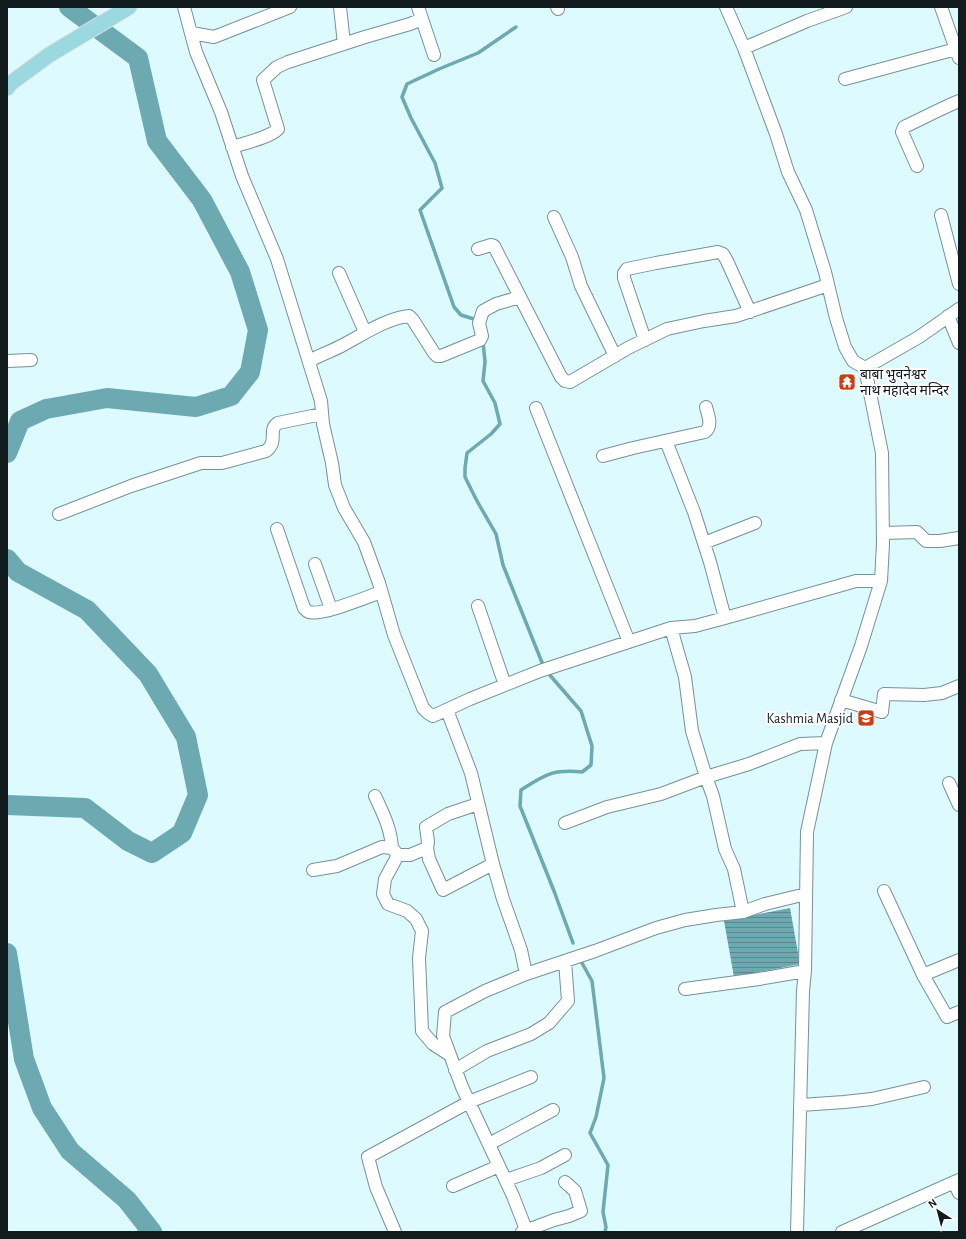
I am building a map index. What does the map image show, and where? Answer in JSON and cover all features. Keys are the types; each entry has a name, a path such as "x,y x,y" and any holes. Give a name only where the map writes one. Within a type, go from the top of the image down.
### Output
{"main road":[{"path":"7,88 11,83 49,55 128,8"}],"street":[{"path":"184,7 196,52 221,112 242,176 277,259 321,400 322,414 335,485 344,508 364,542 379,583 394,634 423,708 428,713 433,716 505,685 540,672 671,628 694,626 856,581 881,581"},
{"path":"192,33 214,37 290,7"},
{"path":"340,7 344,44"},
{"path":"726,7 744,48 776,134 788,172 806,210 845,347 853,361 865,368 882,453 883,533 881,581 861,646 826,743 807,832 805,971 797,1232"},
{"path":"744,48 807,21 846,7"},
{"path":"845,79 957,53 941,7"},
{"path":"232,147 263,137 278,129 263,80 277,68 288,62 410,24 420,13 434,55"},
{"path":"917,166 902,129 959,101"},
{"path":"941,215 959,284"},
{"path":"554,217 572,257 581,286 615,356"},
{"path":"478,249 491,245 494,246 561,377 565,381 570,382 615,356 667,329 736,316 828,285"},
{"path":"645,340 624,278 624,273 627,269 718,252 723,254 727,260 750,312"},
{"path":"340,273 365,332"},
{"path":"309,361 343,345 365,332 402,317 409,316 434,353 437,356 441,356 480,340 482,336 479,323 483,310 496,304 520,297"},
{"path":"865,368 919,336 959,309"},
{"path":"948,316 959,343"},
{"path":"7,361 31,360"},
{"path":"603,456 705,432 708,430 710,425 706,407"},
{"path":"536,408 629,642"},
{"path":"59,514 131,486 201,464 222,463 266,451 274,442 273,428 275,425 322,414"},
{"path":"666,442 689,498 704,543 725,618"},
{"path":"704,543 755,523"},
{"path":"277,528 304,608 307,611 311,612 331,609 381,592"},
{"path":"883,533 917,532 926,541 940,541 959,538"},
{"path":"315,564 331,609"},
{"path":"478,606 505,685"},
{"path":"671,628 685,677 692,730 713,796 725,849 734,869 743,912"},
{"path":"841,700 882,712 884,694 924,695 942,693 959,686"},
{"path":"447,710 471,773 503,899 520,950 526,974"},
{"path":"565,823 607,808 661,794 706,777 749,764 800,744 826,743"},
{"path":"949,783 959,805"},
{"path":"375,796 385,817 395,852 385,879 383,894 388,904 407,911 416,919 422,931 419,958 422,1031 433,1044 450,1055"},
{"path":"478,804 448,814 426,827 428,842 426,848 442,890 494,864"},
{"path":"313,870 337,866 382,847 395,852 410,855 426,848"},
{"path":"884,891 923,975 947,1017 959,1012"},
{"path":"565,1182 575,1192 581,1210 569,1216 525,1231 506,1180 455,1070 443,1036 445,1012 484,991 526,974 656,928 685,920 743,912 765,904 806,894"},
{"path":"923,975 959,960"},
{"path":"455,1070 487,1051 531,1034 550,1023 568,1001 565,961"},
{"path":"685,989 805,971"},
{"path":"394,1232 376,1187 368,1157 469,1102 531,1077"},
{"path":"801,1105 872,1099 924,1087"},
{"path":"489,1144 553,1110"},
{"path":"506,1180 541,1168 565,1155"},
{"path":"453,1186 499,1166"},
{"path":"842,1232 957,1185"}],"water":[{"path":"790,908 800,964 734,977 724,921"}],"waterway":[{"path":"7,453 20,421 46,409 107,398 196,407 231,396 250,372 258,330 240,272 202,200 157,141 138,58 69,7"},
{"path":"477,320 461,315 454,307 420,210 442,188 435,163 411,118 402,97 407,84 478,53 516,27"},
{"path":"483,341 485,362 483,381 495,403 500,424 491,434 467,453 465,477 496,534 503,565 543,665"},
{"path":"7,559 18,572 87,610 148,674 186,737 198,795 182,833 152,853 128,841 85,808 7,805"},
{"path":"548,673 581,711 592,746 591,765 582,772 556,772 536,780 521,790 520,806 573,943"},
{"path":"7,953 24,1059 42,1108 70,1151 127,1200 152,1232"},
{"path":"582,963 592,981 604,1078 596,1117 590,1133 608,1165 603,1212 606,1227 605,1232"}],"place":[{"name":"बाबा भुवनेश्वर नाथ महादेव मन्दिर","path":"847,382"},
{"name":"Kashmia Masjid","path":"866,718"}]}
